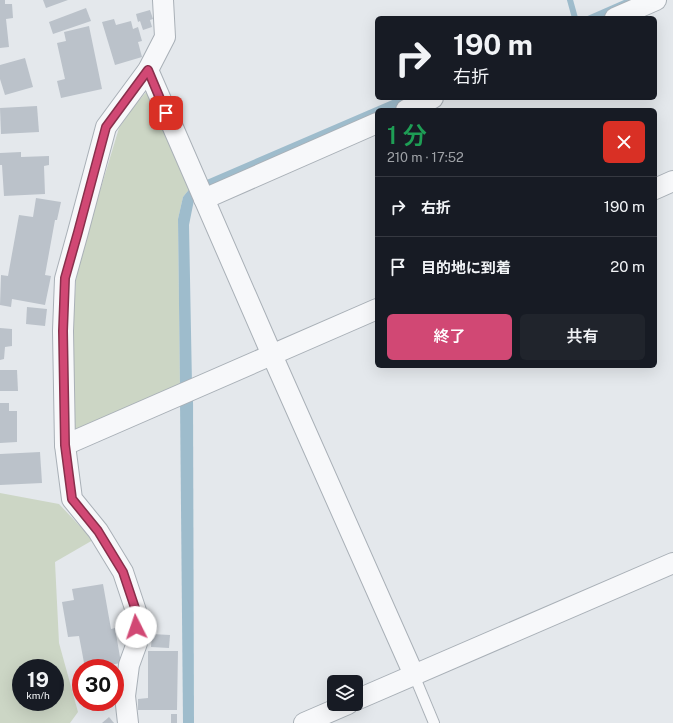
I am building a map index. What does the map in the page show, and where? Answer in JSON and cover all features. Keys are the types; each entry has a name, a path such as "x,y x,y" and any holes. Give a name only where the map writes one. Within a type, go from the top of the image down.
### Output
{"street":[{"path":"128,723 125,696 129,665 137,643 136,611 123,572 98,531 72,499 65,445 63,331 65,278 106,127 148,70 165,37 163,0"},
{"path":"620,16 656,0"},
{"path":"148,70 414,675"},
{"path":"411,108 429,100"},
{"path":"204,199 375,124"},
{"path":"657,188 673,181"},
{"path":"65,445 375,310"},
{"path":"363,697 673,563"},
{"path":"304,723 332,711"}],"lane":[{"path":"414,675 434,723"}],"green space":[{"path":"149,89 191,187 183,197 178,219 180,390 74,431 73,327 76,280 80,257 119,128 134,106"},
{"path":"0,493 59,504 93,540 55,562 59,643 63,659 12,659 12,711 64,711 64,661 72,690 72,711 78,712 70,723 0,723"}],"water":[{"path":"624,0 647,0 611,16 588,16"},
{"path":"392,100 416,100 398,108 375,108 375,118 205,191 202,182"},
{"path":"191,187 195,195 189,225 192,385 180,390 178,219 183,197"},
{"path":"193,393 194,723 183,723 180,400"}],"building":[{"path":"0,0 5,0 5,4 12,4 13,18 6,19 9,47 0,48"},
{"path":"43,0 68,0 46,8"},
{"path":"86,8 91,21 53,34 49,22"},
{"path":"150,10 153,19 150,20 152,27 143,30 140,21 138,22 136,14"},
{"path":"114,19 116,25 131,21 133,29 138,27 142,41 138,42 142,57 115,65 102,22"},
{"path":"89,26 102,89 61,98 57,81 65,79 57,43 66,41 64,32"},
{"path":"25,58 33,87 5,95 0,79 0,65"},
{"path":"37,106 39,132 1,134 0,108"},
{"path":"21,152 21,157 49,156 49,165 44,166 45,194 4,196 0,153"},
{"path":"36,198 61,202 57,220 55,220 45,275 51,276 45,305 12,299 11,307 0,305 1,275 8,276 19,215 33,217"},
{"path":"27,307 47,309 45,326 26,324"},
{"path":"0,328 12,329 12,346 5,347 4,359 0,360"},
{"path":"0,370 17,370 18,391 0,391"},
{"path":"0,403 9,403 9,411 17,411 17,442 0,443"},
{"path":"40,452 42,483 0,485 0,454"},
{"path":"103,584 111,629 115,628 120,659 83,659 79,636 68,637 62,602 74,600 72,589"},
{"path":"152,634 170,635 169,648 151,647"},
{"path":"148,651 178,651 177,710 138,710 138,699 148,698"},
{"path":"171,714 177,714 177,723 171,723"},
{"path":"109,717 114,723 102,723"}],"waterway":[{"path":"570,0 574,16"}],"route":[{"path":"136,627 136,611 123,572 98,531 72,499 65,445 63,331 65,278 106,127 148,70 166,113"}]}
